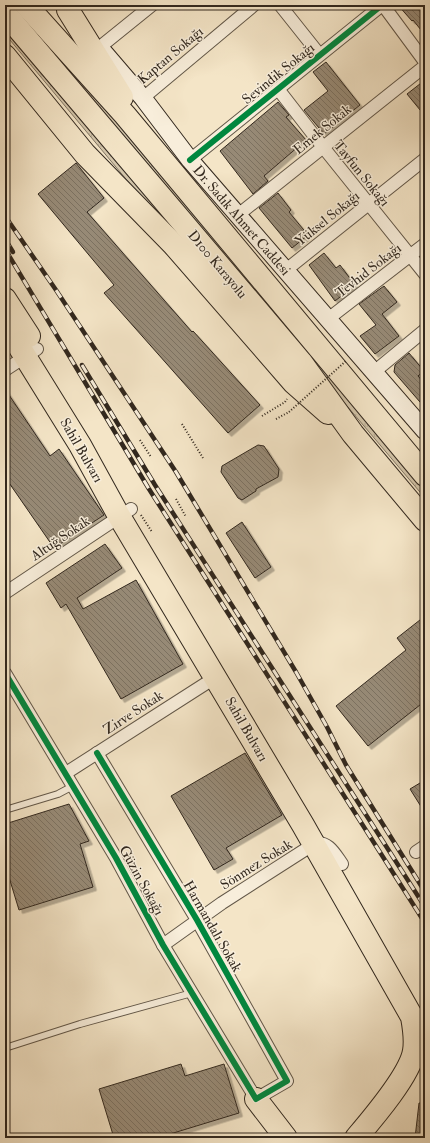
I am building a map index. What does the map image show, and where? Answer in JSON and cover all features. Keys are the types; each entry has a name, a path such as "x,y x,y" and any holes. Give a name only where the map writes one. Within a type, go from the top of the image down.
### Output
{"highway":[{"name":"D100 Karayolu","path":"26,5 125,115 425,474"},
{"path":"66,7 120,93 196,200"},
{"name":"D100 Karayolu","path":"5,13 301,362 353,434 425,520"},
{"path":"5,56 85,154 173,244 294,383 353,434"},
{"name":"Sahil Bulvarı","path":"5,299 31,353 80,445 129,512 342,864 425,1011"},
{"name":"Sahil Bulvarı","path":"5,324 31,353"},
{"path":"364,402 425,462"},
{"path":"406,498 425,530"},
{"name":"Sahil Bulvarı","path":"129,512 216,677 405,1001 412,1017 415,1034 414,1051 409,1067 356,1138"},
{"path":"374,1138 421,1075 425,1064"},
{"path":"256,1100 275,1138"},
{"path":"256,1100 286,1138"}],"main road":[{"name":"Dr. Sadık Ahmet Caddesi","path":"66,7 143,98 190,160 424,428"}],"street":[{"path":"100,47 152,5"},
{"name":"Kaptan Sokağı","path":"143,98 254,5"},
{"path":"280,5 320,54"},
{"path":"383,5 425,62"},
{"name":"Sevindik Sokağı","path":"190,160 320,54 383,5"},
{"name":"Emek Sokak","path":"238,215 425,66"},
{"name":"Tayfun Sokağı","path":"278,89 323,148 425,274"},
{"name":"Yüksel Sokağı","path":"286,270 425,159"},
{"name":"Tevhid Sokağı","path":"328,319 425,244"},
{"path":"374,372 425,330"},
{"path":"5,370 31,353"},
{"name":"Altuğ Sokak","path":"5,593 129,512"},
{"name":"Güzin Sokağı","path":"5,673 116,858 163,945 256,1100"},
{"name":"Zirve Sokak","path":"66,773 216,677"},
{"name":"Harmandalı Sokak","path":"97,753 197,920 287,1081 256,1100"},
{"name":"Sönmez Sokak","path":"163,945 197,920 314,844 326,844 342,864"}],"lane":[{"path":"5,810 58,794 73,786"},
{"path":"5,1048 80,1024 192,993"}],"path":[{"path":"276,419 289,412 347,360"},
{"path":"262,416 285,402 294,383"},
{"path":"182,424 203,458"},
{"path":"140,440 150,457"},
{"path":"176,499 186,517"},
{"path":"129,512 152,532"}],"green space":[{"path":"7,5 19,5 425,484 425,498"},
{"path":"5,21 165,210 186,251 5,34"}],"building":[{"path":"398,5 425,5 425,35 413,20 412,21"},
{"path":"326,62 360,105 324,134 304,110 328,91 313,72"},
{"path":"425,80 425,116 407,94"},
{"path":"278,102 289,115 286,117 306,140 264,176 268,181 253,194 220,151"},
{"path":"76,163 104,198 87,212 192,332 193,331 260,405 228,433 104,293 114,285 38,194"},
{"path":"278,193 291,210 289,212 308,235 292,248 259,208"},
{"path":"324,253 336,268 340,265 355,285 335,301 309,265"},
{"path":"384,286 397,302 382,314 399,336 375,354 360,336 376,325 359,304"},
{"path":"409,353 424,371 418,376 425,384 425,398 420,402 394,372 395,365"},
{"path":"5,389 50,456 59,449 104,515 54,548 5,477"},
{"path":"258,445 264,446 279,469 278,477 256,489 256,491 242,500 238,498 221,472 222,466"},
{"path":"242,522 271,567 255,578 226,533"},
{"path":"105,544 122,568 77,598 83,609 136,580 183,664 121,699 66,604 61,608 46,583"},
{"path":"425,616 425,701 368,746 336,706 406,650 397,638"},
{"path":"245,753 282,815 226,848 233,859 214,870 171,796"},
{"path":"425,780 425,813 410,789"},
{"path":"69,804 89,841 80,844 93,887 19,910 5,864 5,824"},
{"path":"181,1064 185,1076 224,1064 239,1113 157,1138 114,1138 99,1089"},
{"path":"419,1103 425,1103 425,1138 415,1138"}],"railway":[{"path":"5,216 56,290 176,472 296,672 327,727 346,765 425,892"},
{"path":"5,239 13,252"},
{"path":"5,249 149,489 425,923"},
{"path":"82,365 155,485 425,907"}],"cycle path":[{"path":"190,160 382,5"},
{"path":"5,673 116,858 163,945 256,1099 287,1081 197,920 97,753"}]}
